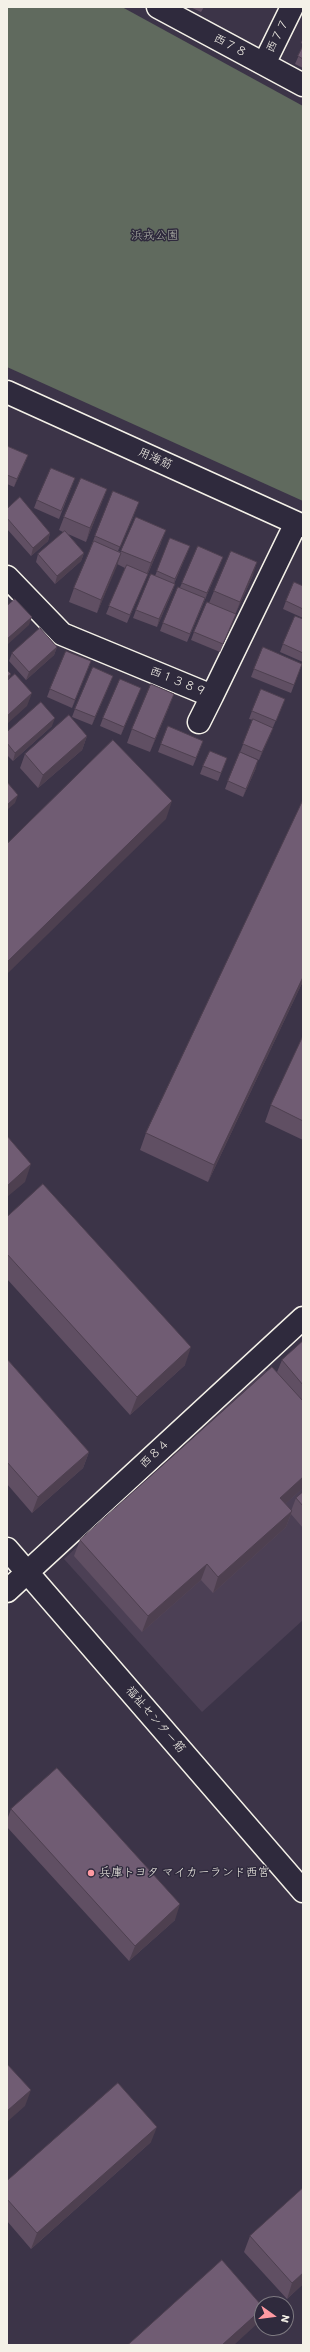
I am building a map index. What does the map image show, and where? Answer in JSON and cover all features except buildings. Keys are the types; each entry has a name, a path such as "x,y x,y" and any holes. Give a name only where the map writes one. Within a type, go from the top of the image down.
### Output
{"street":[{"name":"西７８","path":"158,7 303,85"},
{"name":"西７７","path":"264,64 292,7"},
{"name":"用海筋","path":"7,392 300,524"},
{"name":"西１３８９","path":"7,576 62,634 212,696 300,524"},
{"path":"199,722 212,696"},
{"name":"西８４","path":"7,1591 303,1318"},
{"name":"福祉センター筋","path":"7,1548 303,1891"}],"shaded area":[{"path":"265,1370 303,1411 303,1620 202,1712 64,1559"}],"green space":[{"name":"浜戎公園","path":"7,7 122,7 303,106 303,501 7,367"}],"place":[{"name":"兵庫トヨタ マイカーランド西宮","path":"91,1873"}]}
